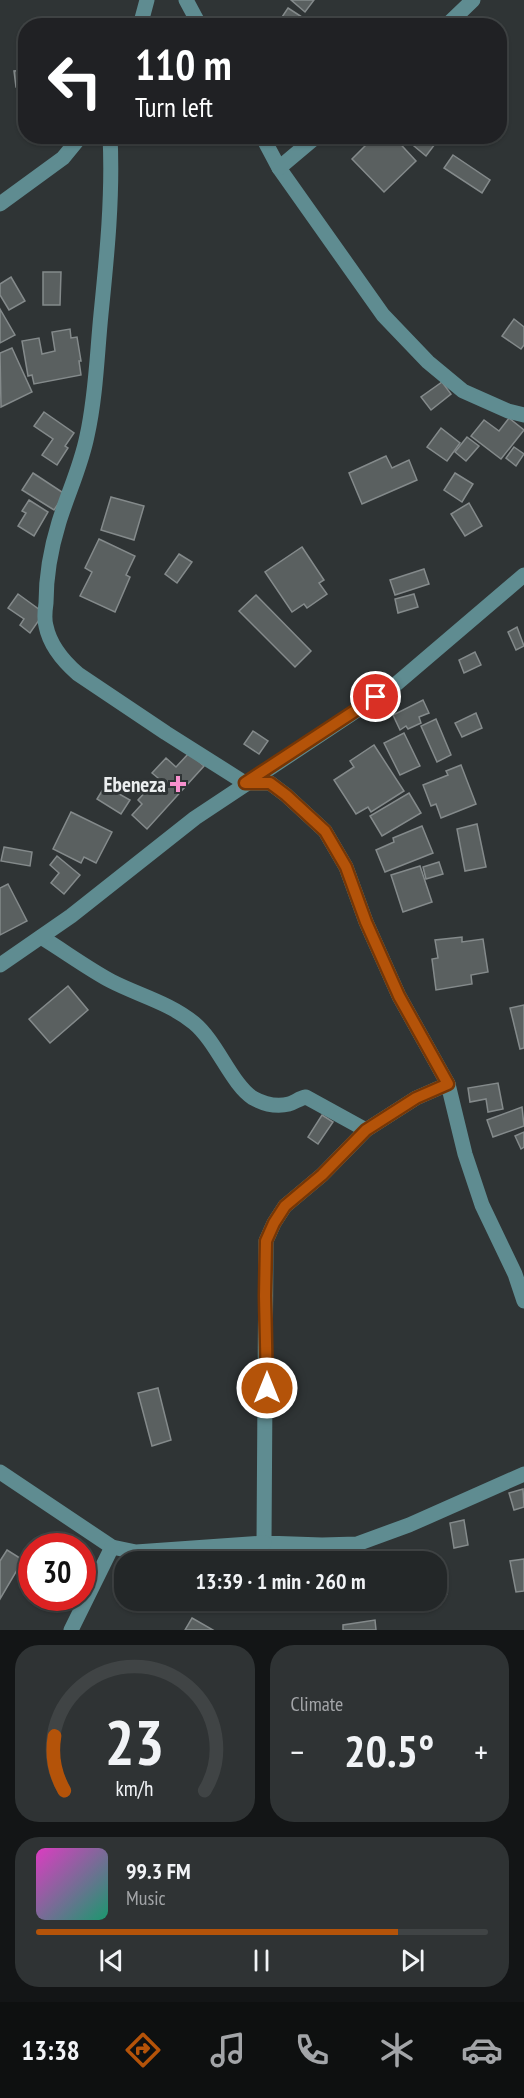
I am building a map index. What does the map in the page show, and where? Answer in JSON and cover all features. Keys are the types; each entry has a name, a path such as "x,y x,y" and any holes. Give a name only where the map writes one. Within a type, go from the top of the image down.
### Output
{"street":[{"path":"142,18 147,0"},
{"path":"186,0 196,18"},
{"path":"454,18 473,0"},
{"path":"0,204 63,158 74,144"},
{"path":"110,144 105,281 94,392 88,434 80,465 58,524 50,559 46,586 45,625 54,648 65,663 78,674 245,783 270,783 325,831 346,867 366,922 399,996 448,1084 465,1154 482,1205 520,1272 524,1301"},
{"path":"266,144 279,168 383,315 421,354 463,391 508,411 524,415"},
{"path":"279,168 308,144"},
{"path":"0,965 71,916 195,818 395,685 524,575"},
{"path":"41,937 111,980 193,1022 209,1038 246,1092 255,1099 271,1105 282,1105 306,1097 366,1130"},
{"path":"264,1543 266,1241 285,1206 322,1175 366,1130 416,1098 448,1084"},
{"path":"0,1472 112,1547 136,1552 264,1543 357,1544 420,1521 524,1474"},
{"path":"71,1630 112,1547"}],"building":[{"path":"291,0 314,0 305,12"},
{"path":"288,8 302,17 301,18 281,18"},
{"path":"14,71 18,71 18,87 16,87"},
{"path":"367,144 400,144 416,161 384,192 352,159"},
{"path":"412,144 435,144 426,156"},
{"path":"453,155 490,180 482,193 444,168"},
{"path":"43,272 61,272 60,305 43,305"},
{"path":"11,277 25,301 9,310 0,295 0,284"},
{"path":"0,309 15,335 0,343"},
{"path":"514,319 524,327 524,345 521,349 502,336"},
{"path":"70,329 71,338 77,337 81,375 34,384 32,375 28,376 22,341 39,338 42,354 55,351 52,332"},
{"path":"12,348 32,392 1,407 0,353"},
{"path":"442,382 451,394 431,410 421,397"},
{"path":"44,412 74,433 65,446 68,448 57,465 42,455 53,439 34,426"},
{"path":"509,418 524,430 501,459 471,436 484,420 499,431"},
{"path":"441,428 460,443 447,461 427,447"},
{"path":"467,437 479,446 466,461 455,452"},
{"path":"514,447 524,454 516,466 506,458"},
{"path":"386,456 392,468 409,460 417,480 362,504 349,473"},
{"path":"33,473 65,494 54,510 22,490"},
{"path":"455,473 473,484 462,502 444,490"},
{"path":"111,497 144,506 134,540 101,530"},
{"path":"29,500 48,512 34,536 18,526 26,513 22,511"},
{"path":"469,503 482,526 465,536 451,514"},
{"path":"99,539 135,556 126,575 130,577 115,612 80,596 92,572 85,568"},
{"path":"302,547 324,580 319,583 327,594 307,608 304,604 292,612 265,572"},
{"path":"179,554 192,562 177,583 165,574"},
{"path":"424,569 429,584 395,595 390,580"},
{"path":"18,594 44,613 30,633 20,625 24,619 8,608"},
{"path":"414,594 418,607 398,613 395,599"},
{"path":"256,595 311,651 295,667 239,611"},
{"path":"517,627 524,646 516,650 508,632"},
{"path":"475,652 481,665 464,673 459,660"},
{"path":"423,700 429,713 419,717 421,723 408,729 406,726 400,730 393,715"},
{"path":"476,713 482,728 462,737 455,723"},
{"path":"436,719 451,755 437,762 421,726"},
{"path":"253,731 268,741 259,754 244,744"},
{"path":"404,733 420,766 400,775 384,743"},
{"path":"374,745 404,791 371,812 368,807 356,814 334,780 354,767 350,761"},
{"path":"189,753 204,766 147,829 132,815 142,804 138,800 158,778 152,773 166,758 176,767"},
{"path":"461,765 476,804 441,818 436,804 431,806 423,785 448,775 446,771"},
{"path":"105,786 130,800 121,814 97,799"},
{"path":"409,793 421,813 382,836 370,816"},
{"path":"71,812 112,832 96,863 84,857 81,863 53,849"},
{"path":"477,824 486,867 465,871 457,829"},
{"path":"422,826 433,853 385,872 376,850 394,842 393,838"},
{"path":"4,847 32,852 30,866 1,861"},
{"path":"57,856 80,875 64,894 51,883 59,873 50,865"},
{"path":"439,862 443,874 426,879 423,867"},
{"path":"420,866 432,902 403,912 391,875"},
{"path":"8,884 27,921 0,935 0,888"},
{"path":"462,937 462,942 483,939 488,972 471,975 472,984 436,990 432,959 438,958 435,940"},
{"path":"68,986 88,1010 50,1043 29,1019"},
{"path":"524,1005 524,1048 520,1049 510,1008"},
{"path":"498,1083 503,1109 488,1112 486,1099 470,1102 468,1088"},
{"path":"522,1107 524,1126 493,1137 487,1120"},
{"path":"322,1115 333,1122 318,1144 308,1137"},
{"path":"524,1132 524,1147 521,1149 515,1136"},
{"path":"158,1388 171,1440 152,1446 138,1393"},
{"path":"523,1489 524,1507 514,1510 509,1493"},
{"path":"464,1520 468,1545 454,1548 450,1523"},
{"path":"7,1550 18,1557 18,1568 0,1599 0,1561"},
{"path":"524,1559 524,1591 516,1592 510,1561"},
{"path":"192,1618 213,1630 185,1630"},
{"path":"375,1620 376,1630 343,1630 343,1625"}],"place":[{"name":"Ebeneza","path":"178,784"}],"route":[{"path":"267,1388 266,1241 274,1223 285,1206 322,1175 366,1130 416,1098 448,1084 399,996 366,922 346,867 325,831 270,783 245,783 376,697"}]}
